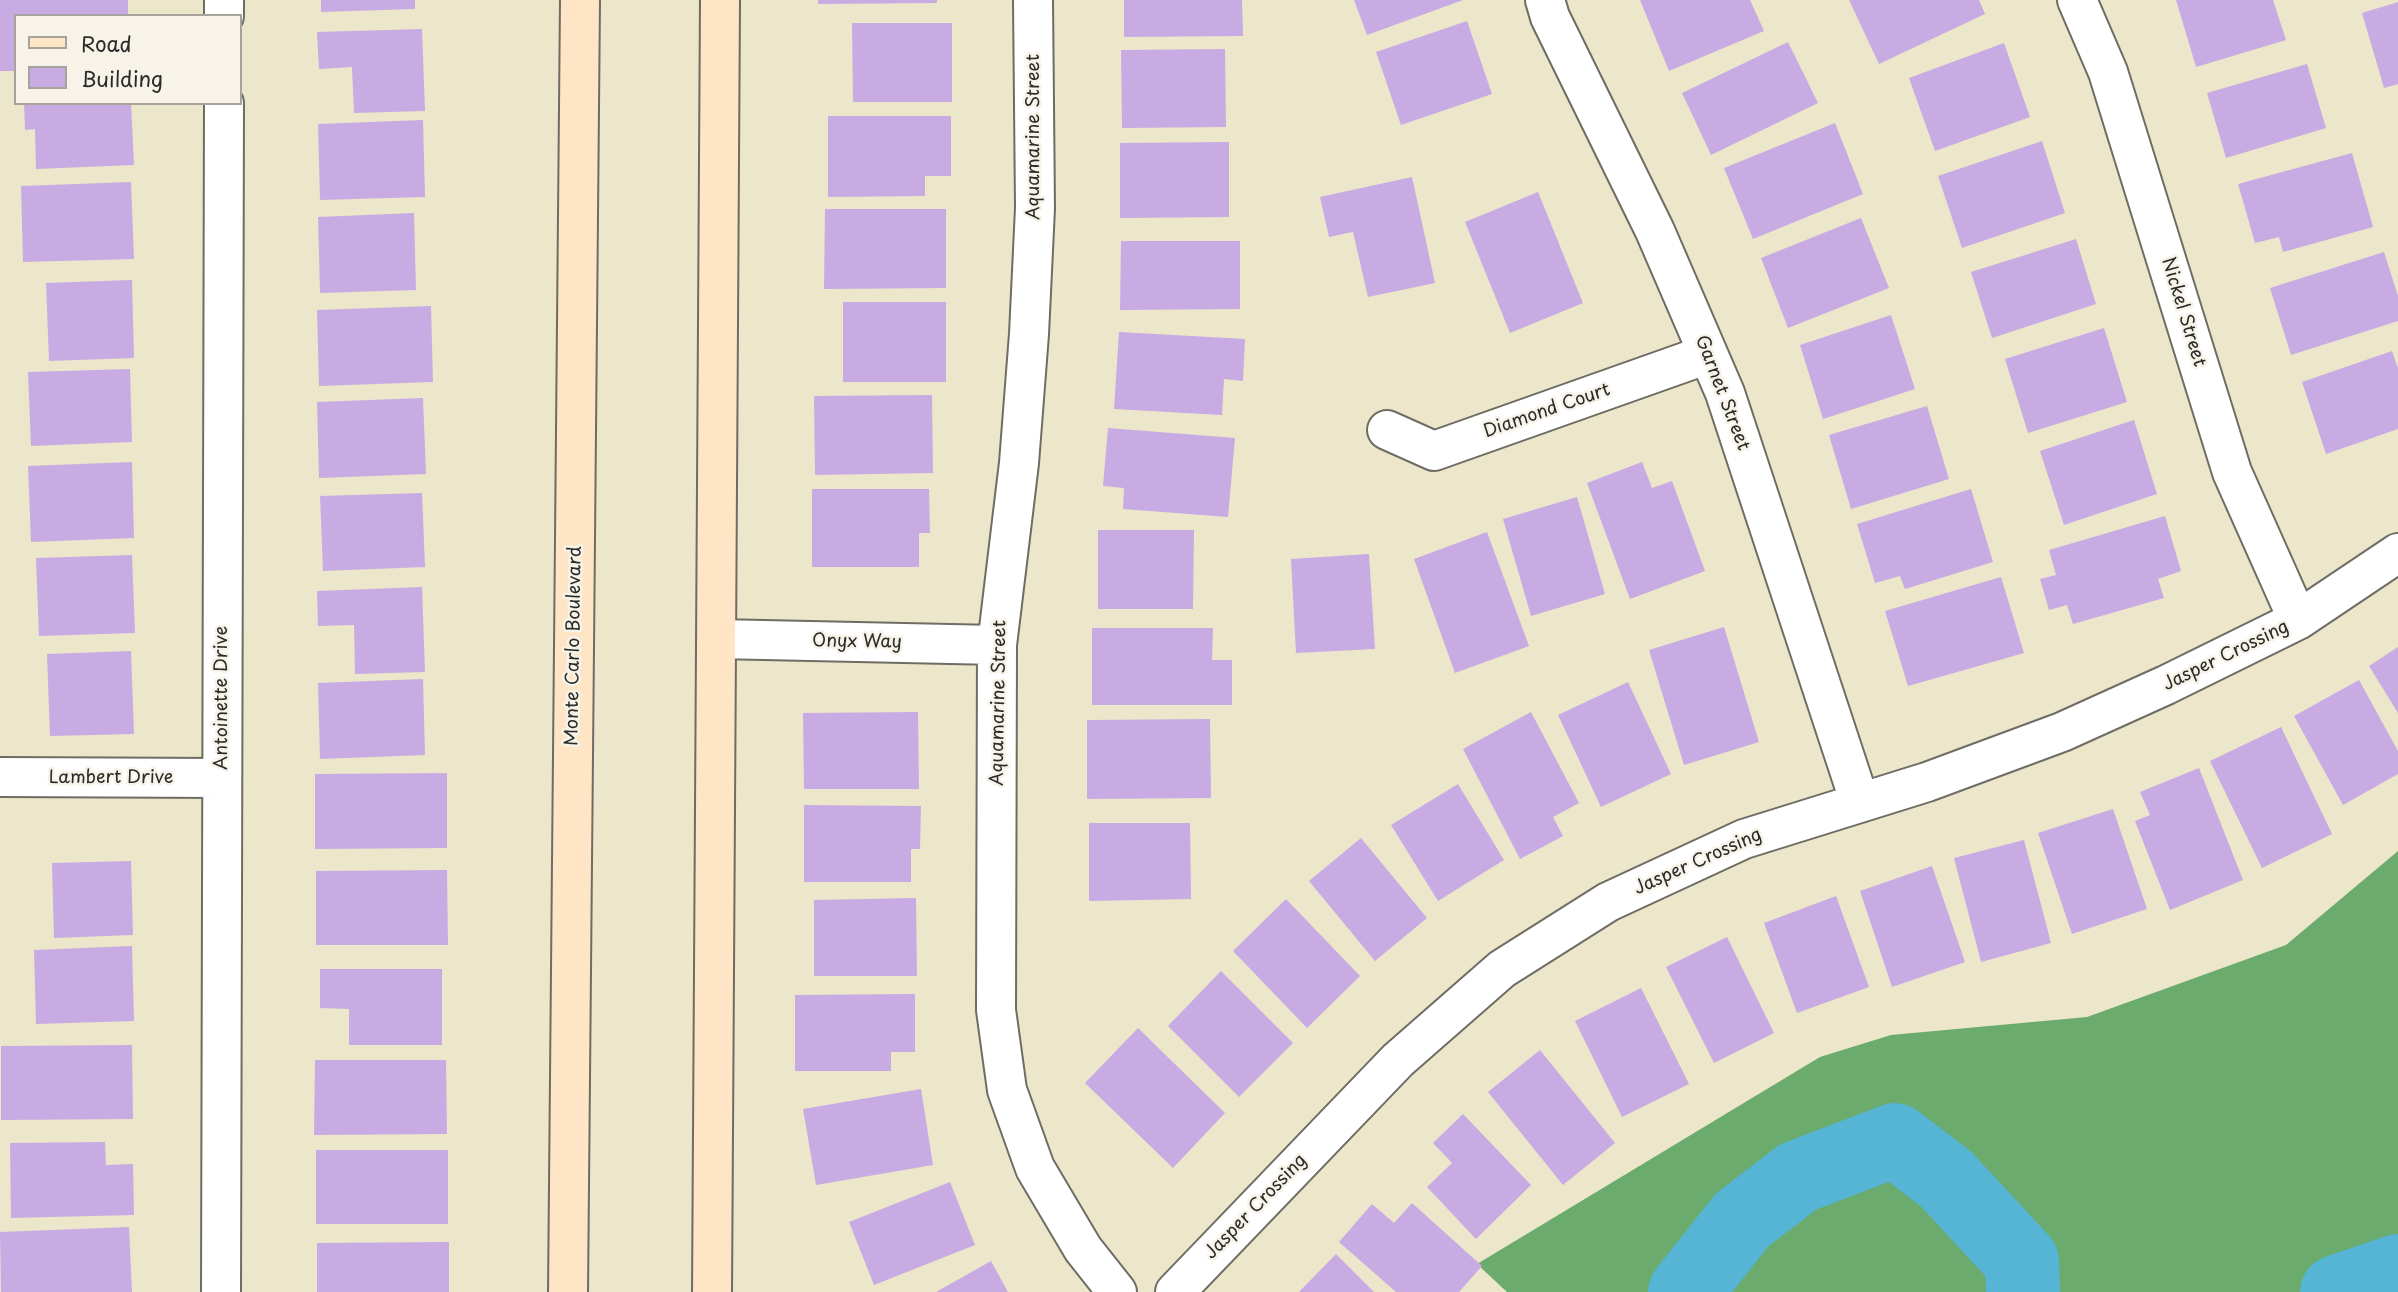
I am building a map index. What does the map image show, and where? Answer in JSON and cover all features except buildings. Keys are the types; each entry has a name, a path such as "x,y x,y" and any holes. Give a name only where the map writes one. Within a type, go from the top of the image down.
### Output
{"main road":[{"name":"Monte Carlo Boulevard","path":"568,1292 580,0"},
{"path":"712,1292 720,0"}],"street":[{"name":"Aquamarine Street","path":"1033,0 1035,208 1029,334 1019,463 997,645 996,1010 1007,1090 1035,1168 1083,1249 1117,1292"},
{"name":"Garnet Street","path":"1545,0 1550,17 1656,231 1725,393 1860,803"},
{"name":"Nickel Street","path":"2077,0 2108,72 2232,472 2298,620"},
{"name":"Antoinette Drive","path":"221,1292 224,105"},
{"name":"Diamond Court","path":"1387,430 1434,451 1709,354"},
{"name":"Jasper Crossing","path":"1175,1292 1398,1060 1502,970 1621,896 1744,839 1927,782 2062,732 2166,685 2298,620 2398,553"},
{"name":"Onyx Way","path":"717,639 997,645"},
{"name":"Lambert Drive","path":"0,777 221,778"}],"green space":[{"path":"2398,851 2398,1292 1507,1292 1477,1264 1820,1057 1891,1035 2087,1017 2286,945"}],"waterway":[{"path":"1685,1292 1742,1220 1798,1177 1895,1140 1946,1179 2022,1261 2023,1292"},
{"path":"2337,1292 2398,1271"}]}
